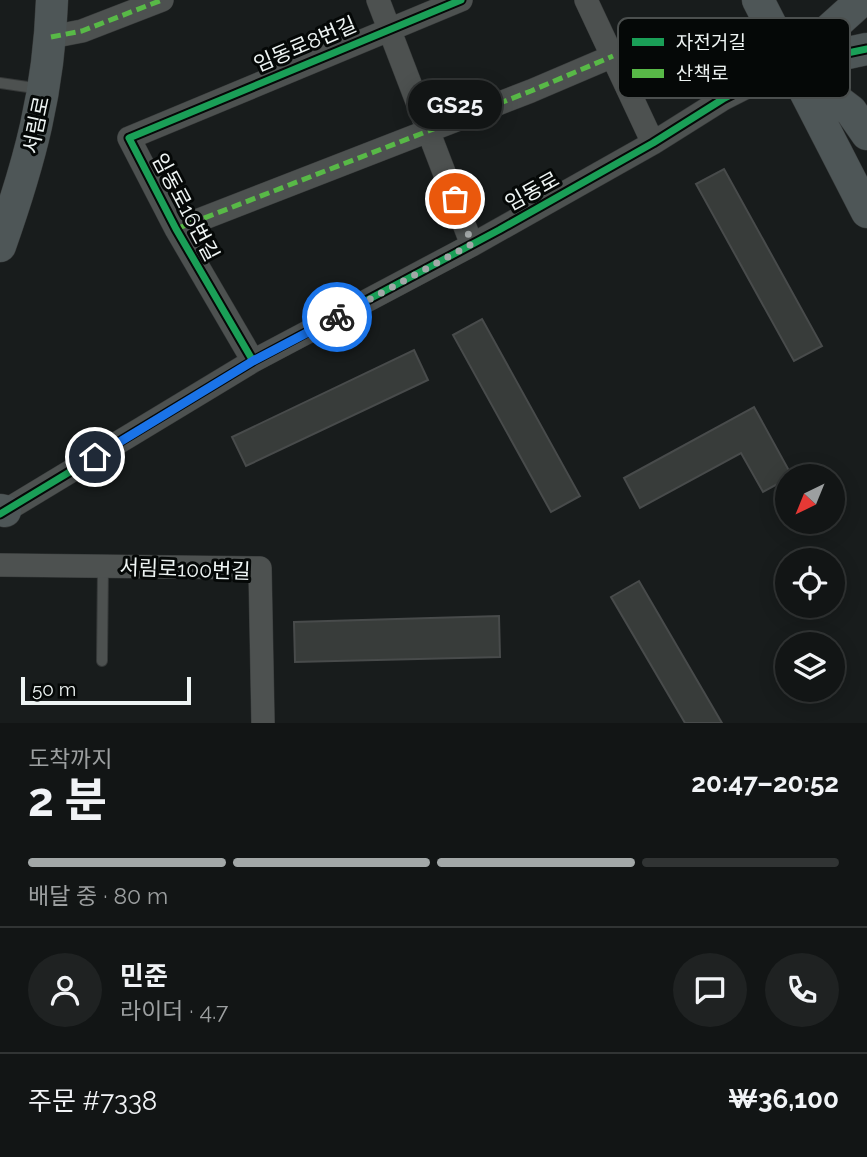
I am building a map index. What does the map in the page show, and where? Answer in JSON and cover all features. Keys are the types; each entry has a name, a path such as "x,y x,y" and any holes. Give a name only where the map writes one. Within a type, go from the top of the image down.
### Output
{"street":[{"name":"서림로","path":"0,246 39,126 51,37 52,0"},
{"path":"51,37 82,31 162,0"},
{"name":"임동로8번길","path":"378,0 472,244"},
{"name":"임동로8번길","path":"241,90 461,0"},
{"path":"586,0 618,69"},
{"path":"758,0 767,18"},
{"path":"842,18 862,0"},
{"path":"429,131 612,56"},
{"name":"임동로16번길","path":"241,90 129,138 176,229 253,361"},
{"path":"632,98 653,144"},
{"name":"임동로","path":"2,512 253,361 653,144 725,98"},
{"path":"807,98 867,212"},
{"path":"834,98 851,111 867,134"},
{"name":"임동로16번길","path":"176,229 429,131"},
{"name":"서림로100번길","path":"0,565 260,568 263,723"}],"lane":[{"path":"0,83 44,89"},
{"path":"102,661 103,566"}],"building":[{"path":"724,169 822,346 794,361 696,184"},
{"path":"482,319 580,496 551,512 453,335"},
{"path":"414,350 428,380 246,466 232,437"},
{"path":"754,407 785,464 775,464 775,485 763,492 741,453 640,508 624,478"},
{"path":"639,581 722,723 685,723 611,597"},
{"path":"499,616 500,657 295,662 294,622"}],"marked path":[{"path":"51,37 82,31 162,0"},
{"path":"176,229 531,91 613,56"}],"cycle path":[{"path":"253,361 176,229 129,138 461,0"},
{"path":"850,53 867,49"},
{"path":"0,514 253,361 499,230 653,143 725,98"}],"way so far":[{"path":"337,317 472,244 455,199"}],"place":[{"name":"GS25","path":"455,199"}],"route":[{"path":"95,457 253,361 337,317"}]}
